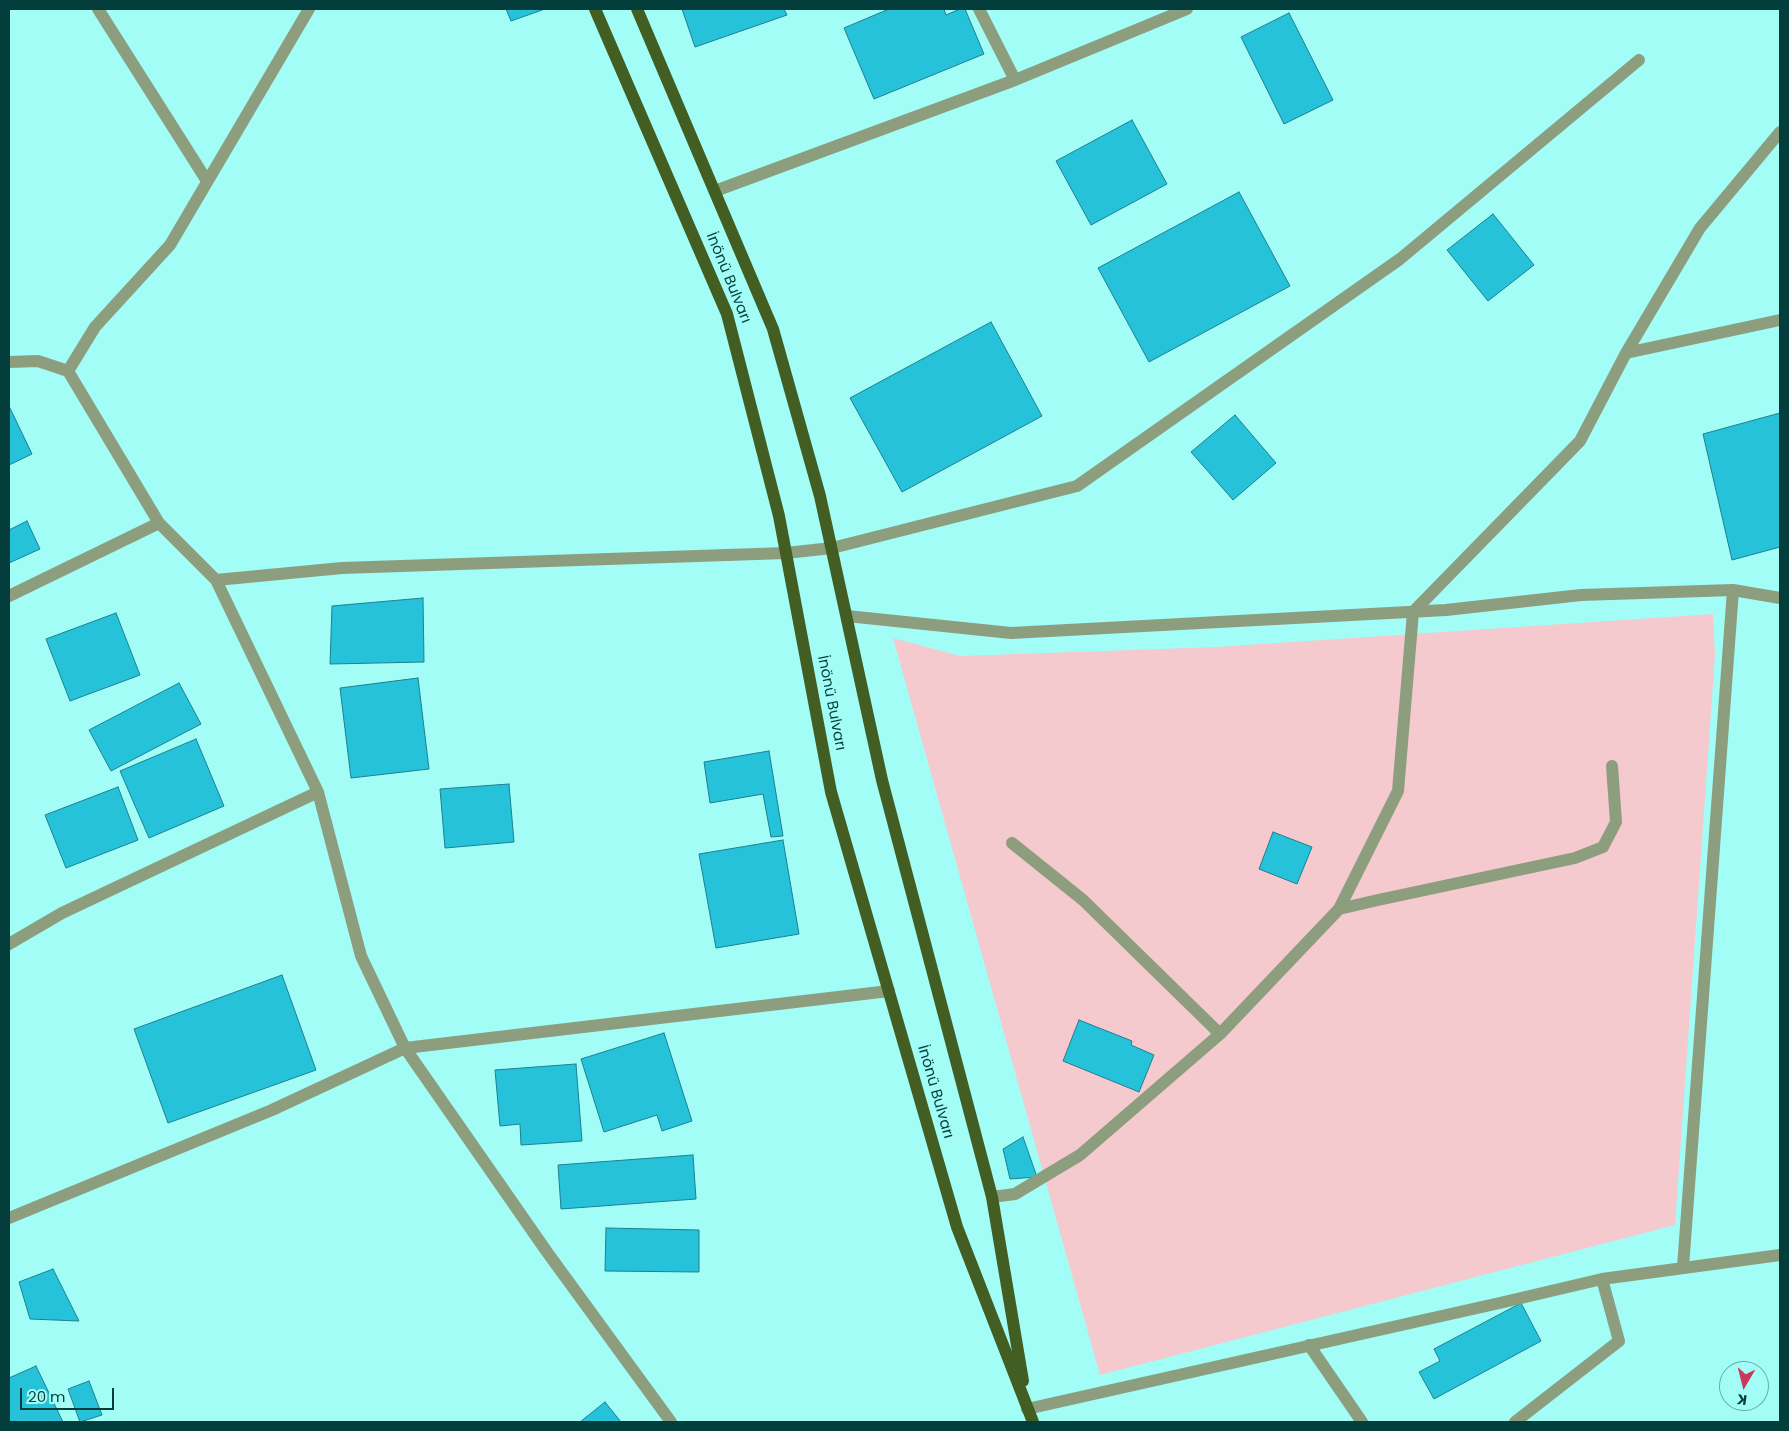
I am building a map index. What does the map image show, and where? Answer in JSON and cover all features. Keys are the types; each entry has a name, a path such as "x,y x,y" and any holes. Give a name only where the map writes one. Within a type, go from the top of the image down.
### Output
{"main road":[{"name":"İnönü Bulvarı","path":"595,9 727,314 779,516 831,792 957,1227 1032,1422"},
{"name":"İnönü Bulvarı","path":"637,9 773,329 820,496 882,780 992,1197 1028,1408"}],"street":[{"path":"98,9 207,181"},
{"path":"68,371 95,328 170,245 309,9"},
{"path":"979,9 1014,80"},
{"path":"715,191 1014,80 1187,9"},
{"path":"216,580 342,568 786,553 832,548 1077,486 1400,258 1639,60"},
{"path":"992,1197 1015,1194 1080,1155 1220,1034 1339,909 1398,791 1413,612 1580,441 1626,353 1700,228 1780,132"},
{"path":"1626,353 1780,320"},
{"path":"9,362 38,361 68,371 159,523 216,580 318,792 361,956 405,1048 547,1252 671,1422"},
{"path":"9,596 159,523"},
{"path":"1683,1267 1733,590"},
{"path":"846,616 1011,633 1446,610 1581,595 1733,590 1780,598"},
{"path":"1339,909 1575,858 1603,848 1616,822 1612,766"},
{"path":"9,944 62,913 318,792"},
{"path":"1012,843 1083,900 1220,1034"},
{"path":"9,1218 272,1110 405,1048 888,992"},
{"path":"1028,1408 1602,1279 1780,1255"},
{"path":"1516,1422 1619,1341 1602,1279"},
{"path":"1309,1346 1362,1422"}],"shaded area":[{"path":"1713,614 1715,655 1675,1225 1100,1375 893,638 960,656 1217,647"}],"building":[{"path":"506,9 545,9 511,21"},
{"path":"682,9 784,9 787,15 695,47"},
{"path":"889,9 944,9 946,15 960,9 965,9 984,54 874,99 844,28"},
{"path":"1289,13 1333,100 1284,124 1241,37"},
{"path":"1132,120 1167,184 1091,225 1056,161"},
{"path":"1239,192 1290,286 1149,362 1098,268"},
{"path":"1493,214 1534,265 1488,301 1447,250"},
{"path":"991,322 1042,416 902,492 850,398"},
{"path":"9,406 32,454 9,465"},
{"path":"1780,413 1780,547 1732,560 1703,434"},
{"path":"1235,415 1276,463 1233,500 1191,452"},
{"path":"27,521 40,549 9,563 9,530"},
{"path":"423,598 424,662 330,664 332,606"},
{"path":"116,613 140,675 70,701 46,639"},
{"path":"418,678 429,769 351,778 340,688"},
{"path":"179,683 201,724 111,771 89,730"},
{"path":"196,739 224,806 149,838 120,771"},
{"path":"769,751 783,836 771,837 763,794 710,803 704,762"},
{"path":"509,784 514,842 445,848 440,789"},
{"path":"118,787 138,840 66,868 45,815"},
{"path":"1273,832 1312,847 1297,884 1259,869"},
{"path":"783,840 799,934 716,948 699,854"},
{"path":"282,975 316,1070 168,1123 134,1029"},
{"path":"1079,1020 1132,1041 1131,1045 1154,1055 1139,1092 1063,1061"},
{"path":"664,1033 692,1121 662,1131 657,1115 604,1132 581,1059"},
{"path":"576,1064 582,1141 521,1145 520,1124 500,1126 495,1070"},
{"path":"1023,1137 1037,1177 1010,1179 1003,1149"},
{"path":"693,1155 696,1199 561,1209 558,1165"},
{"path":"606,1228 699,1230 699,1272 605,1271"},
{"path":"53,1269 79,1321 30,1319 19,1282"},
{"path":"1521,1303 1541,1341 1434,1399 1419,1372 1440,1361 1434,1349"},
{"path":"36,1366 63,1422 9,1422 9,1378"},
{"path":"89,1381 102,1415 80,1422 68,1389"},
{"path":"605,1402 621,1422 580,1422"}]}
